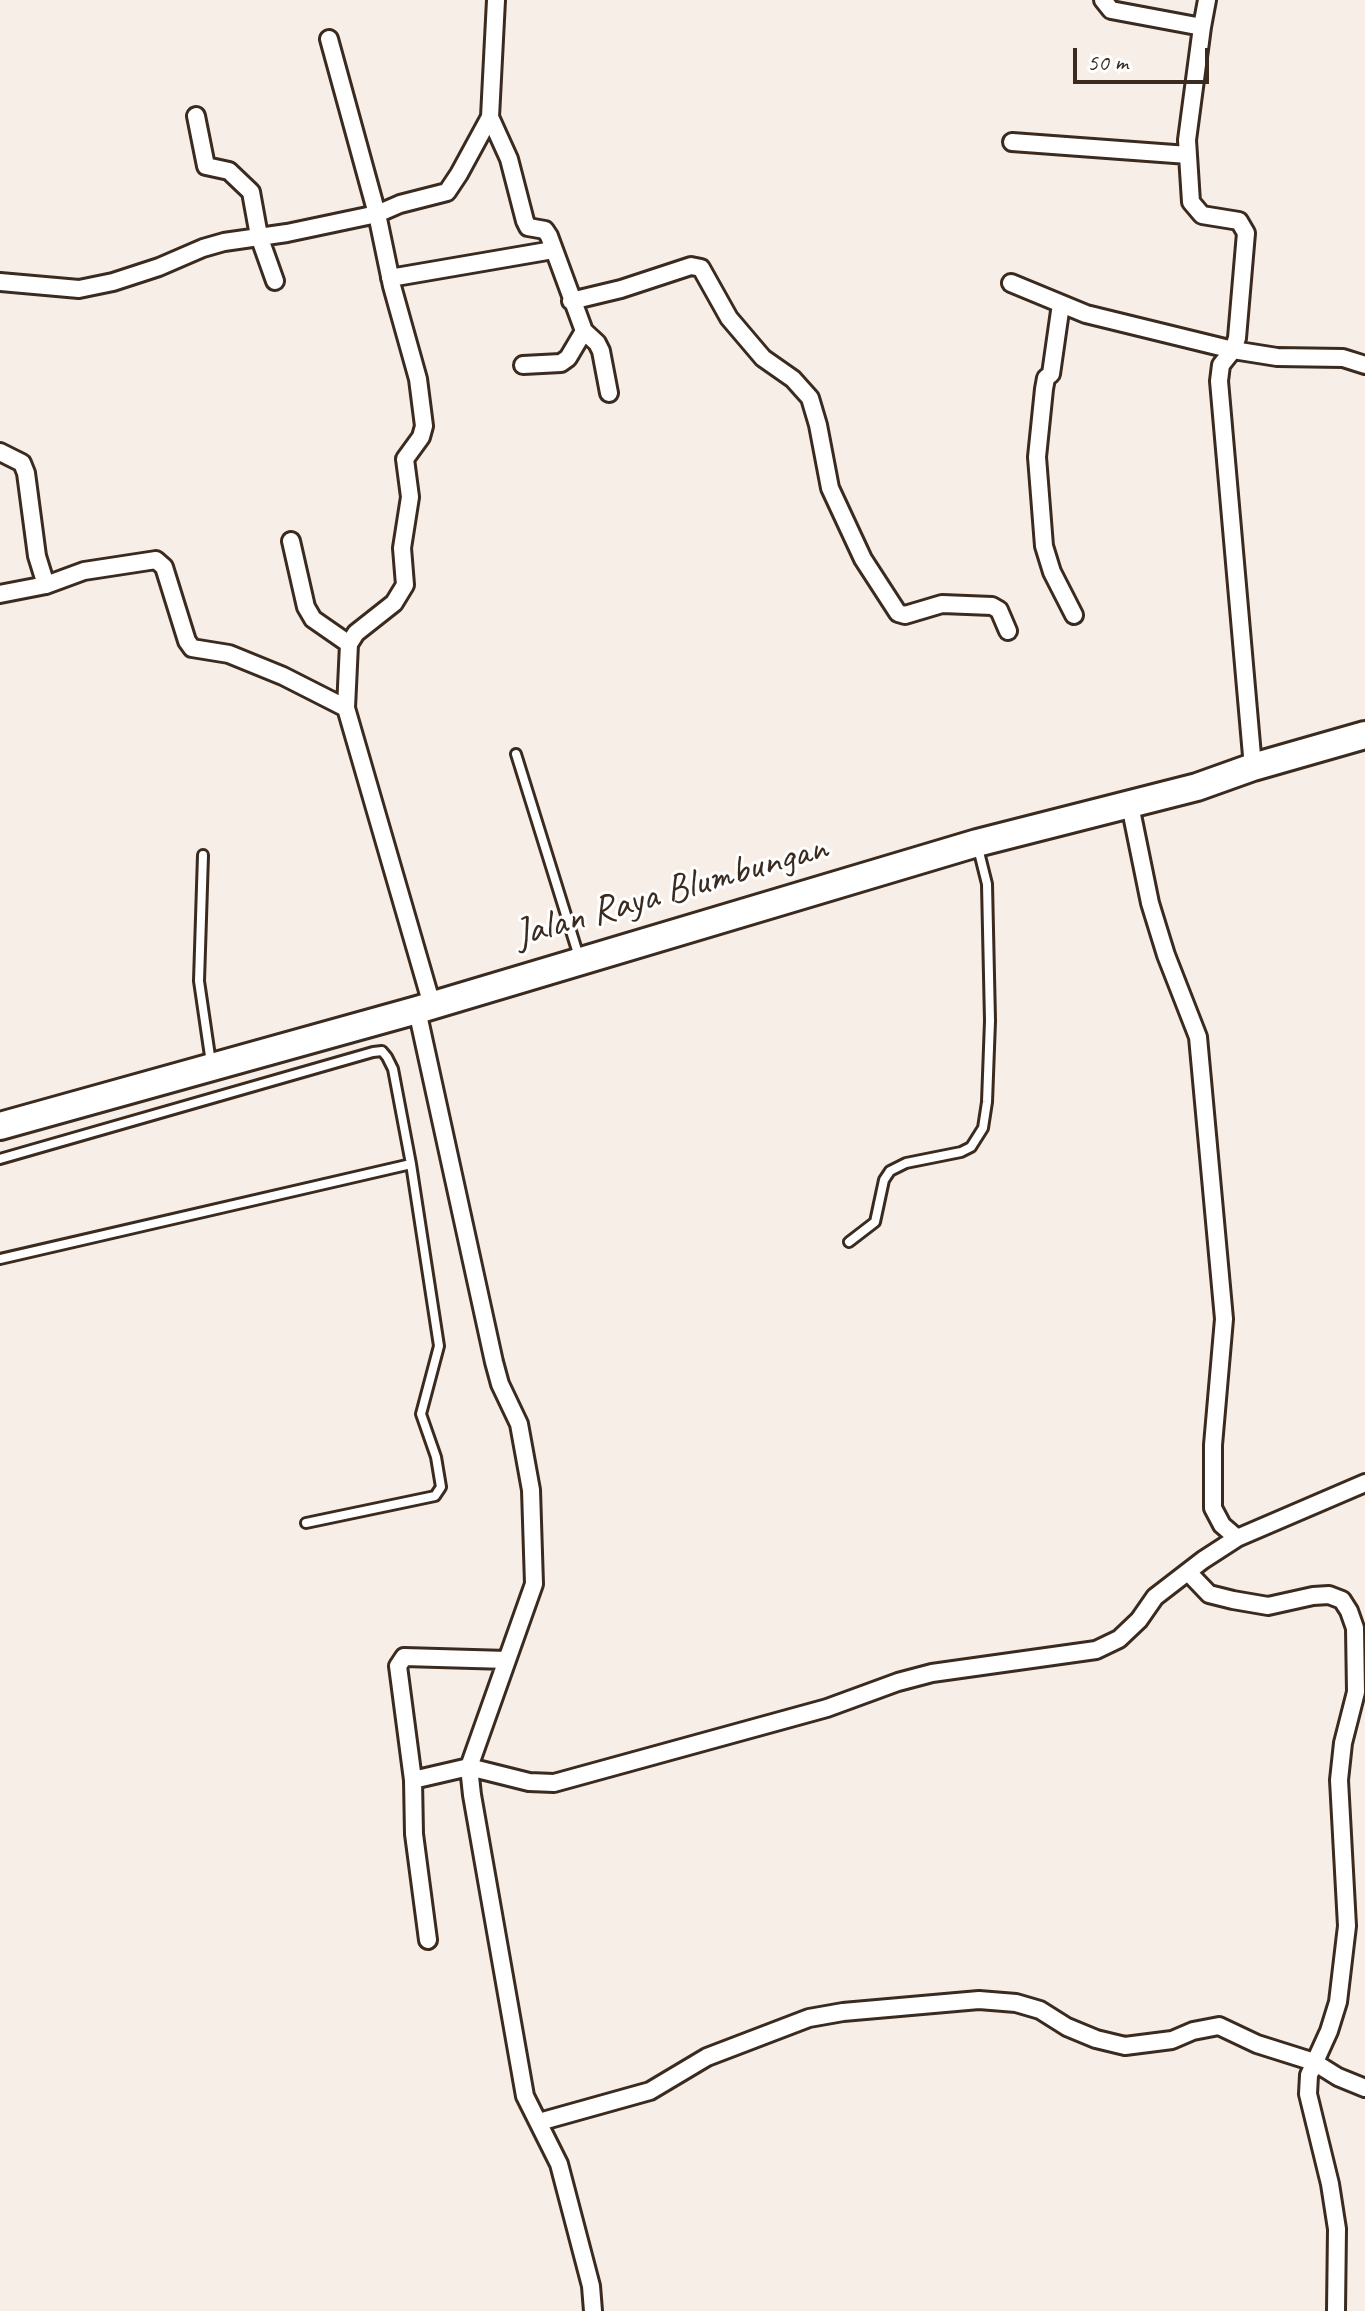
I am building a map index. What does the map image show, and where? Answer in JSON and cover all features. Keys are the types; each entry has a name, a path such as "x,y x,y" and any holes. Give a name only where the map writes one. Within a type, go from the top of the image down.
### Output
{"main road":[{"name":"Jalan Raya Blumbungan","path":"0,1126 424,1008 977,843 1197,787 1253,767 1365,735"}],"street":[{"path":"0,282 79,289 113,282 203,248 377,214 450,189 490,117 496,0"},
{"path":"1103,0 1111,10 1118,12 1202,27"},
{"path":"1207,0 1187,140 1191,202 1202,215 1239,221 1246,233 1244,285 1237,338 1233,350 1221,365 1219,381 1253,767"},
{"path":"329,39 418,379 424,426 421,437 405,459 410,497 402,548 405,585 394,603 352,637 346,708 424,1008 494,1362 500,1384 519,1424 531,1490 534,1584 469,1767 520,2076 525,2096 559,2164 591,2286 593,2311"},
{"path":"196,116 203,162 214,169 229,171 251,192 259,236 275,281"},
{"path":"490,117 509,159 525,221 533,230 545,230 584,331 601,351 609,393"},
{"path":"1012,142 1188,155"},
{"path":"390,278 553,250"},
{"path":"571,301 621,289 691,266 701,268 729,318 763,358 793,379 810,398 830,488 863,559 898,613 905,615 942,604 992,606 999,610 1008,631"},
{"path":"1011,283 1086,314 1233,350 1277,357 1343,358 1365,365"},
{"path":"1061,304 1051,374 1046,378 1044,389 1037,457 1044,546 1052,572 1074,615"},
{"path":"523,365 561,363 568,358 584,331"},
{"path":"0,452 22,463 26,473 37,556 46,585"},
{"path":"291,541 306,607 313,619 349,644"},
{"path":"0,594 46,585 84,571 156,560 164,567 187,641 192,648 229,654 283,676 346,708"},
{"path":"1130,805 1150,903 1166,955 1198,1037 1224,1319 1213,1445 1213,1508 1222,1525 1237,1538"},
{"path":"413,1780 469,1767 541,1784 554,1783 827,1708 932,1673 1096,1650 1119,1639 1139,1620 1155,1597 1237,1538 1365,1483"},
{"path":"1188,1572 1209,1594 1268,1606 1329,1595 1342,1600 1355,1628 1356,1692 1343,1743 1339,1780 1347,1926 1338,2002 1309,2075 1308,2094 1330,2184 1337,2229 1336,2311"},
{"path":"428,1940 414,1834 413,1780 398,1666 404,1657 507,1660"},
{"path":"539,2122 650,2091 707,2057 809,2018 979,2000 1016,2003 1040,2010 1067,2027 1125,2046 1172,2040 1193,2031 1219,2026 1257,2044 1314,2062 1338,2077 1365,2088"}],"lane":[{"path":"516,754 580,960"},
{"path":"849,1242 875,1222 884,1180 890,1171 906,1163 961,1152 971,1147 983,1128 989,1048 989,975 987,884 977,843"},
{"path":"203,855 199,981 212,1068"},
{"path":"0,1159 382,1051 393,1069 439,1346 421,1414 436,1457 441,1487 435,1496 306,1523"},
{"path":"0,1259 411,1164"}]}
